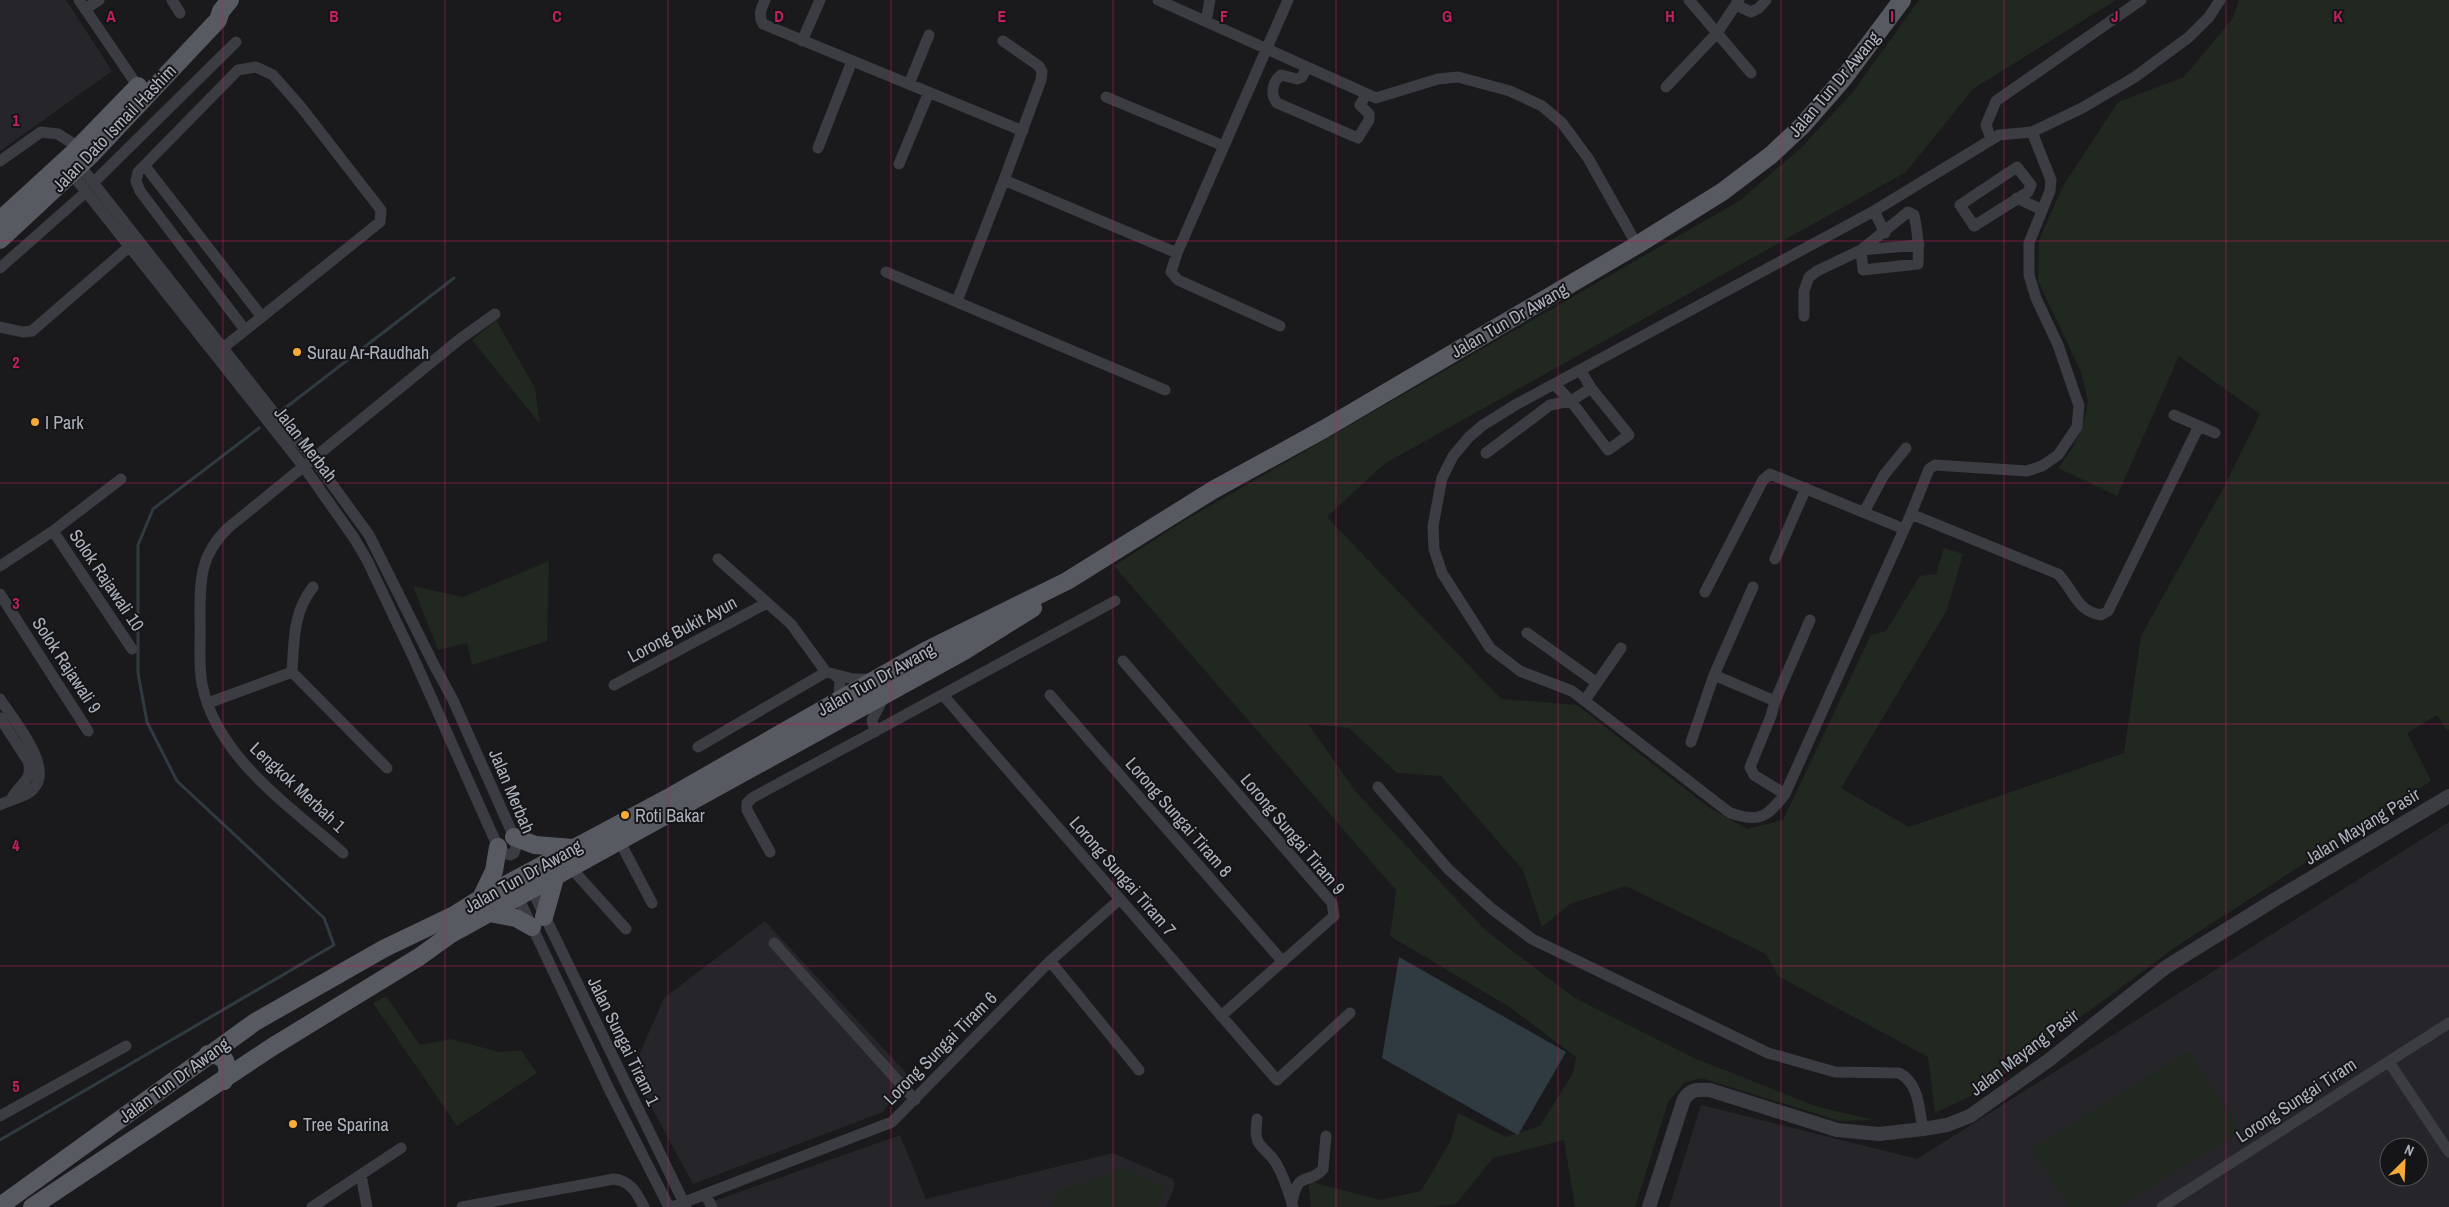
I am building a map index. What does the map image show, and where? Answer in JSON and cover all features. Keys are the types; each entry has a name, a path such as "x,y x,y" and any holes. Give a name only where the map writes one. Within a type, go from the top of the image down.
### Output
{"main road":[{"name":"Jalan Tun Dr Awang","path":"0,1206 208,1054 255,1022 385,948 454,915 525,894 620,842 839,708 874,678 1067,581 1213,490 1324,429 1637,245 1722,192 1771,155 1802,126 1843,79 1902,0"},
{"name":"Jalan Dato Ismail Hashim","path":"0,240 141,91 218,20 225,5"},
{"name":"Jalan Dato Ismail Hashim","path":"0,220 76,160"},
{"name":"Jalan Tun Dr Awang","path":"32,1207 224,1081 272,1047 419,957 451,934 485,905 573,848 839,708 886,694 964,651 1034,607 1067,581"},
{"path":"514,836 536,844 573,848"},
{"path":"498,847 485,905 516,918 538,922 555,878"},
{"path":"255,1022 250,1040 256,1046 272,1047"},
{"path":"208,1054 225,1060 228,1067 224,1081"}],"street":[{"path":"98,0 82,4 141,91"},
{"path":"172,0 180,13"},
{"path":"765,0 760,11 760,18 763,24 1023,131"},
{"path":"802,41 820,0"},
{"path":"1158,0 1268,48 1366,95 1383,98 1438,79 1458,77 1510,91 1542,106 1562,123 1588,158 1637,245"},
{"path":"1206,21 1210,0"},
{"path":"1280,326 1178,280 1171,272 1177,253 1288,0"},
{"path":"1689,0 1751,73"},
{"path":"1666,87 1717,33 1737,2 1750,12 1759,8 1766,0"},
{"path":"1991,139 1986,125 1996,101 2141,0"},
{"path":"2032,132 2051,180 2029,243 2029,275 2036,298 2058,345 2079,406 2077,427 2058,455 2042,466 2027,471 1935,465 1929,469 1911,514 1785,794 1771,811 1759,818 1745,818 1730,813 1585,700 1564,687 1520,671 1490,648 1442,573 1434,549 1433,526 1442,478 1453,456 1469,437 1483,425 1554,384 1889,203 1991,139 1999,135 2032,132 2082,108 2135,77 2189,37 2209,17 2220,0"},
{"path":"909,84 929,35"},
{"path":"957,301 1023,131 1042,72 1039,66 1003,41"},
{"path":"94,182 236,42"},
{"path":"818,148 852,61"},
{"path":"219,351 380,222 381,210 301,106 273,75 256,67 238,70 136,177 140,191 245,330"},
{"path":"1307,67 1302,77 1297,79 1281,74 1276,78 1272,93 1277,103 1358,138 1369,120 1369,114 1360,105 1366,95"},
{"path":"899,164 929,92"},
{"path":"1106,97 1224,146"},
{"path":"0,161 41,132 58,134 76,160"},
{"name":"Jalan Merbah","path":"76,160 86,192 219,351 313,458 369,534 432,663 454,700 514,836 517,844 514,853 510,855 505,854 498,847 367,560 304,467 219,351 94,182 76,160"},
{"path":"145,166 262,317"},
{"path":"2017,167 2031,184 2028,192 2017,198 1974,226 1960,205 2017,167"},
{"path":"1004,180 1177,253"},
{"path":"0,268 86,192"},
{"path":"2017,198 2042,210"},
{"path":"1889,203 1899,220"},
{"path":"1874,211 1885,232"},
{"path":"1804,316 1804,291 1809,278 1817,271 1862,250 1908,212 1914,216 1919,245 1918,264 1863,270 1862,250"},
{"path":"1862,250 1919,245"},
{"path":"0,327 23,332 32,331 130,246"},
{"path":"886,272 1165,390"},
{"name":"Lengkok Merbah 1","path":"343,853 243,762 217,724 202,682 200,585 209,551 228,528 460,339 495,314"},
{"path":"1554,384 1571,400 1608,450 1629,435 1591,388 1581,371"},
{"path":"1486,453 1550,404 1571,400 1591,388"},
{"path":"2174,415 2215,433"},
{"path":"1911,514 2058,574 2081,607 2101,615 2108,610 2199,426"},
{"path":"1864,512 1884,476 1906,448"},
{"path":"1705,592 1766,476 1775,475 1904,529"},
{"path":"0,566 53,531 121,480"},
{"path":"1775,559 1806,488"},
{"name":"Solok Rajawali 10","path":"53,531 132,649"},
{"path":"718,559 791,624 830,673 840,680 839,708 868,724 875,732"},
{"path":"313,587 304,598 298,611 295,626 292,672 388,768"},
{"path":"1691,742 1714,675 1753,587"},
{"name":"Solok Rajawali 9","path":"0,594 88,731"},
{"path":"770,852 747,810 747,803 752,798 1115,601"},
{"name":"Lorong Bukit Ayun","path":"614,685 766,603"},
{"path":"1785,794 1750,771 1775,701 1810,620"},
{"path":"1527,633 1597,683"},
{"path":"1585,700 1621,648"},
{"name":"Lorong Sungai Tiram 9","path":"1123,661 1332,903 1334,916 1221,1016"},
{"path":"208,703 292,672"},
{"path":"830,673 862,680 874,678"},
{"name":"Jalan Tun Dr Awang","path":"698,746 830,673"},
{"path":"1714,675 1775,701"},
{"path":"875,732 872,720 886,694"},
{"name":"Lorong Sungai Tiram 7","path":"943,695 1277,1080 1350,1013"},
{"name":"Lorong Sungai Tiram 8","path":"1050,695 1283,962"},
{"path":"0,700 36,755 41,772 35,788 23,796 12,798 0,805"},
{"path":"0,718 28,761 31,769 30,777 16,790 12,798"},
{"path":"1378,787 1448,868 1492,909 1532,939 1708,1026 1768,1053 1835,1072 1899,1073 1908,1078 1914,1086 1924,1129"},
{"name":"Jalan Mayang Pasir","path":"1649,1207 1684,1099 1689,1092 1696,1089 1710,1090 1837,1130 1879,1134 1947,1125 1970,1116 2049,1060 2166,967 2449,796"},
{"path":"620,842 652,903"},
{"path":"572,869 626,930"},
{"name":"Jalan Sungai Tiram 1","path":"525,894 610,1091 671,1207"},
{"name":"Lorong Sungai Tiram 6","path":"671,1207 684,1204 705,1194 892,1122 1050,960 1119,900"},
{"name":"Jalan Sungai Tiram 1","path":"538,922 684,1204"},
{"path":"774,943 915,1100"},
{"path":"1050,960 1139,1070"},
{"name":"Lorong Sungai Tiram","path":"2162,1207 2449,1024"},
{"path":"0,1116 126,1046"},
{"path":"2389,1062 2449,1152"},
{"path":"1257,1119 1256,1129 1260,1148 1276,1163 1292,1205"},
{"path":"1292,1205 1295,1188 1299,1182 1303,1178 1320,1173 1323,1169 1326,1136"},
{"path":"312,1207 401,1148"},
{"path":"361,1175 367,1207"},
{"path":"462,1207 614,1179 626,1182 634,1189 644,1207"},
{"path":"705,1194 712,1207"}],"shaded area":[{"path":"0,0 66,0 112,71 0,151"},
{"path":"1919,0 2116,0 1973,89 1906,172 1384,464 1327,517 1501,699 1577,705 1708,807 1747,829 1783,820 1871,635 1886,631 1920,576 1936,574 1944,548 1963,554 1947,610 1841,788 1909,827 2124,753 2141,636 2224,487 2260,414 2179,356 2117,496 2058,468 2072,449 2083,425 2088,401 2081,372 2038,281 2039,240 2063,186 2118,102 2184,77 2233,18 2239,0 2449,0 2449,729 2447,731 2437,715 2407,733 2431,781 2177,946 1981,1091 1935,1113 1928,1057 1778,976 1766,954 1626,886 1570,904 1542,927 1523,870 1441,776 1397,773 1349,728 1308,724 1356,792 1485,930 1575,998 1694,1058 1815,1106 1874,1120 1840,1121 1701,1078 1684,1083 1668,1102 1635,1207 1575,1207 1564,1140 1493,1158 1456,1204 1434,1207 1311,1207 1308,1181 1380,1200 1421,1191 1451,1140 1458,1113 1506,1137 1540,1126 1573,1073 1576,1057 1511,1008 1390,936 1396,890 1114,566 1182,522 1739,201 1800,149 1853,92"},
{"path":"496,320 535,388 540,424 472,340"},
{"path":"549,561 547,641 472,665 467,643 438,650 413,586 463,597"},
{"path":"2449,822 2449,1207 1669,1207 1701,1105 1917,1159"},
{"path":"765,921 908,1075 891,1092 891,1101 883,1112 693,1184 632,1071 664,998"},
{"path":"1399,957 1566,1052 1518,1135 1382,1058"},
{"path":"386,996 420,1045 451,1039 499,1052 521,1050 537,1073 457,1126 373,1003"},
{"path":"2189,1051 2240,1131 2119,1207 2069,1207 2032,1149"},
{"path":"900,1135 926,1199 1113,1153 1173,1179 1175,1185 1166,1207 718,1207 714,1201"},
{"path":"1125,1168 1166,1187 1158,1207 1051,1207 1057,1192"}],"waterway":[{"path":"280,412 454,278"},
{"path":"0,1140 334,945 324,918 177,781 147,722 138,673 138,545 153,509 259,428"}],"place":[{"name":"Surau Ar-Raudhah","path":"297,352"},
{"name":"I Park","path":"35,422"},
{"name":"Roti Bakar","path":"625,815"},
{"name":"Tree Sparina","path":"293,1124"}]}
